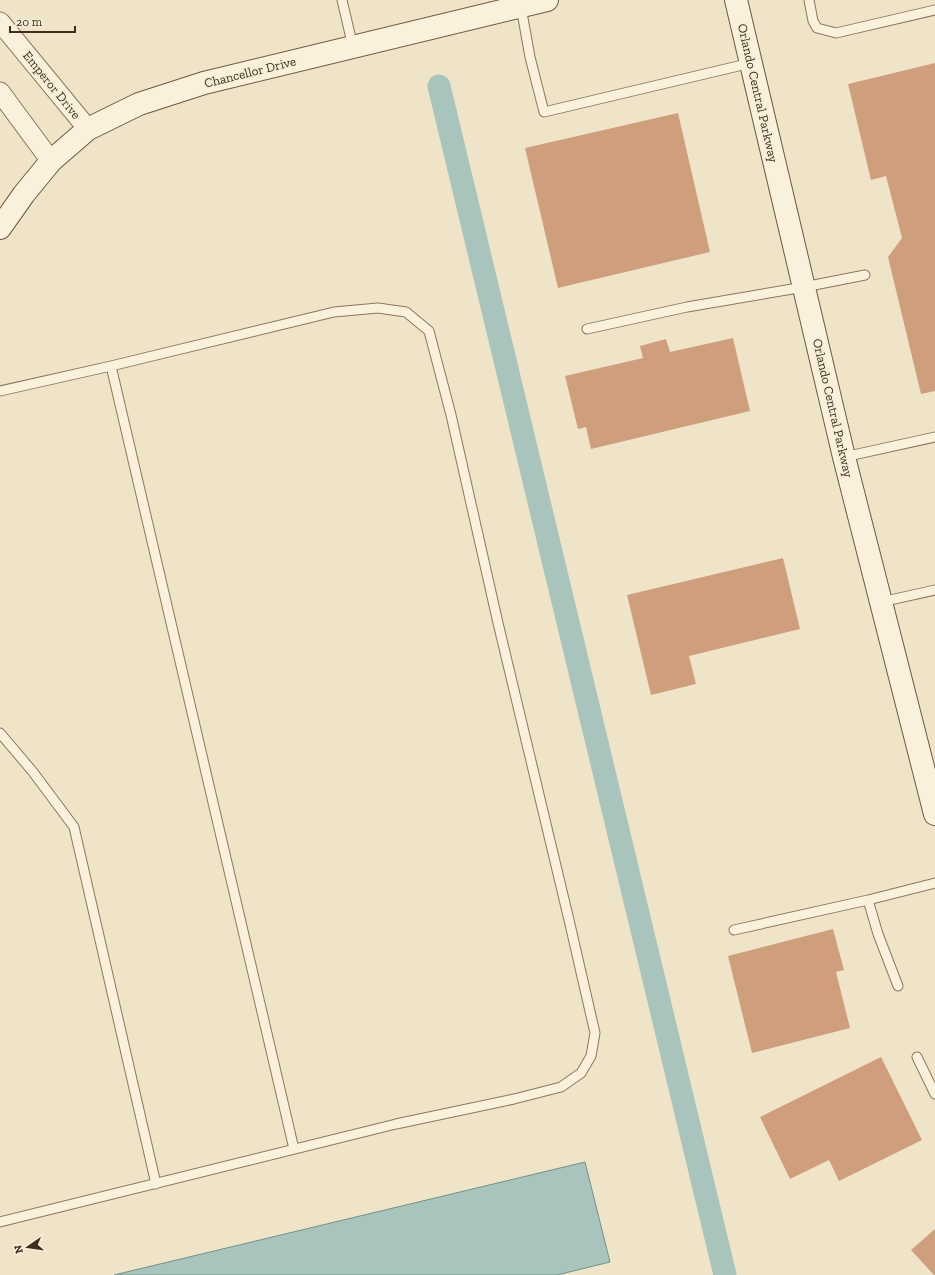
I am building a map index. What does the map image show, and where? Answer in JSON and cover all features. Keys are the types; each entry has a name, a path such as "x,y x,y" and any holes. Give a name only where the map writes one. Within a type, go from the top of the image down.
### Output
{"street":[{"name":"Chancellor Drive","path":"0,228 24,194 51,161 88,129 139,104 204,83 547,0"},
{"name":"Orlando Central Parkway","path":"736,0 844,458 935,814"},
{"name":"Emperor Drive","path":"0,22 88,129"},
{"path":"0,92 51,161"}],"lane":[{"path":"342,0 353,47"},
{"path":"809,0 813,21 817,28 836,34 935,10"},
{"path":"520,6 530,58 544,112 751,63"},
{"path":"587,329 687,307 865,275"},
{"path":"0,391 111,366 334,312 378,308 406,312 429,331 451,415 498,623 595,1033 591,1056 581,1072 561,1087 514,1099 396,1124 0,1222"},
{"path":"111,366 294,1149"},
{"path":"844,458 935,437"},
{"path":"881,602 935,590"},
{"path":"0,733 33,772 74,827 156,1184"},
{"path":"734,930 868,900 935,883"},
{"path":"868,900 878,934 898,986"},
{"path":"917,1057 935,1094"}],"water":[{"path":"585,1162 610,1262 557,1275 114,1275"}],"building":[{"path":"935,63 935,391 921,394 888,257 902,238 886,176 871,180 848,84"},
{"path":"678,113 710,252 558,288 525,148"},
{"path":"733,338 750,411 591,449 586,427 578,429 565,376 643,358 640,346 666,339 670,352"},
{"path":"783,558 800,629 689,656 696,684 651,695 627,595"},
{"path":"833,929 844,970 836,972 850,1028 752,1053 728,956"},
{"path":"881,1057 922,1140 839,1181 829,1160 790,1179 760,1117"},
{"path":"935,1229 935,1275 934,1275 911,1250"}],"waterway":[{"path":"439,86 725,1275"}]}
